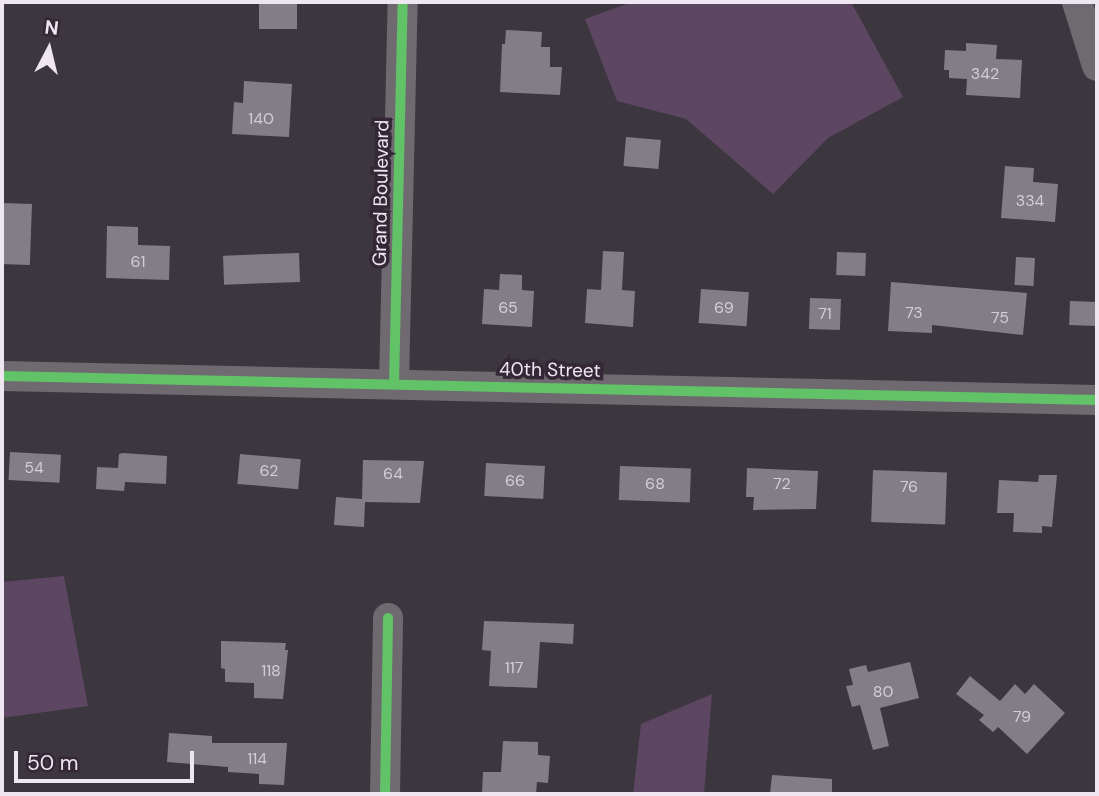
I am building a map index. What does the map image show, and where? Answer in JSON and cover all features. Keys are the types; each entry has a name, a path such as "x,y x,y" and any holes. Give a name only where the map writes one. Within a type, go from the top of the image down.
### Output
{"street":[{"name":"Grand Boulevard","path":"394,384 403,2"},
{"path":"1077,2 1097,66"},
{"name":"40th Street","path":"2,376 1097,400"},
{"path":"385,794 388,618"}],"shaded area":[{"path":"632,2 851,2 903,97 828,138 773,194 686,119 617,101 585,19"},
{"path":"64,576 88,706 2,718 2,582"},
{"path":"712,694 704,794 633,794 641,724"}],"building":[{"path":"259,2 297,2 297,29 259,29"},
{"path":"506,30 542,32 541,47 550,47 550,67 562,67 560,95 500,92 502,44 505,44"},
{"path":"966,43 997,45 996,59 1022,60 1020,98 966,95 967,79 949,78 949,70 944,70 945,50 966,51"},
{"path":"244,81 292,84 289,137 232,134 234,102 243,103"},
{"path":"626,137 661,140 658,169 623,166"},
{"path":"1005,166 1034,168 1033,182 1058,184 1055,222 1001,218"},
{"path":"2,203 32,204 30,265 2,264"},
{"path":"107,226 138,227 138,245 170,246 169,280 106,278"},
{"path":"603,251 624,252 622,290 635,291 633,327 585,323 587,289 601,290"},
{"path":"837,252 866,253 865,276 836,275"},
{"path":"299,253 300,282 224,285 223,256"},
{"path":"1016,257 1035,258 1034,286 1015,285"},
{"path":"500,274 522,275 522,290 534,291 532,327 482,324 484,289 499,290"},
{"path":"891,282 1027,293 1023,335 932,325 932,333 888,331"},
{"path":"701,289 749,292 747,326 699,323"},
{"path":"810,298 841,299 840,330 809,329"},
{"path":"1070,301 1097,302 1096,326 1069,325"},
{"path":"10,452 61,455 59,483 9,480"},
{"path":"119,454 167,456 166,484 125,482 124,491 96,489 97,467 118,468"},
{"path":"240,454 301,459 298,489 237,484"},
{"path":"363,460 424,461 420,503 365,502 364,527 334,525 336,497 362,499"},
{"path":"486,463 545,466 543,499 484,496"},
{"path":"620,466 691,468 690,502 619,500"},
{"path":"747,468 818,471 816,509 753,510 754,497 746,497"},
{"path":"873,470 947,473 945,525 871,522"},
{"path":"1039,475 1057,475 1052,527 1042,526 1042,533 1013,532 1014,513 997,513 999,480 1038,482"},
{"path":"484,621 574,624 573,644 540,642 537,688 489,686 491,651 482,650"},
{"path":"221,641 286,643 285,650 288,650 283,699 254,698 254,683 225,682 225,669 221,668"},
{"path":"910,662 919,698 880,708 889,746 873,750 860,705 852,707 846,686 853,685 849,669 866,665 868,672"},
{"path":"970,676 1000,701 1015,684 1025,694 1034,684 1065,713 1027,754 998,727 993,732 979,720 984,715 956,694"},
{"path":"169,733 212,736 212,743 287,743 284,785 259,784 259,774 228,772 228,767 167,762"},
{"path":"503,741 538,742 538,755 550,756 548,783 537,782 536,794 482,794 483,772 501,772"},
{"path":"772,775 832,779 832,794 770,794"}],"cycle path":[{"path":"394,384 403,2"},
{"path":"2,376 1097,400"},
{"path":"385,794 388,618"}]}
